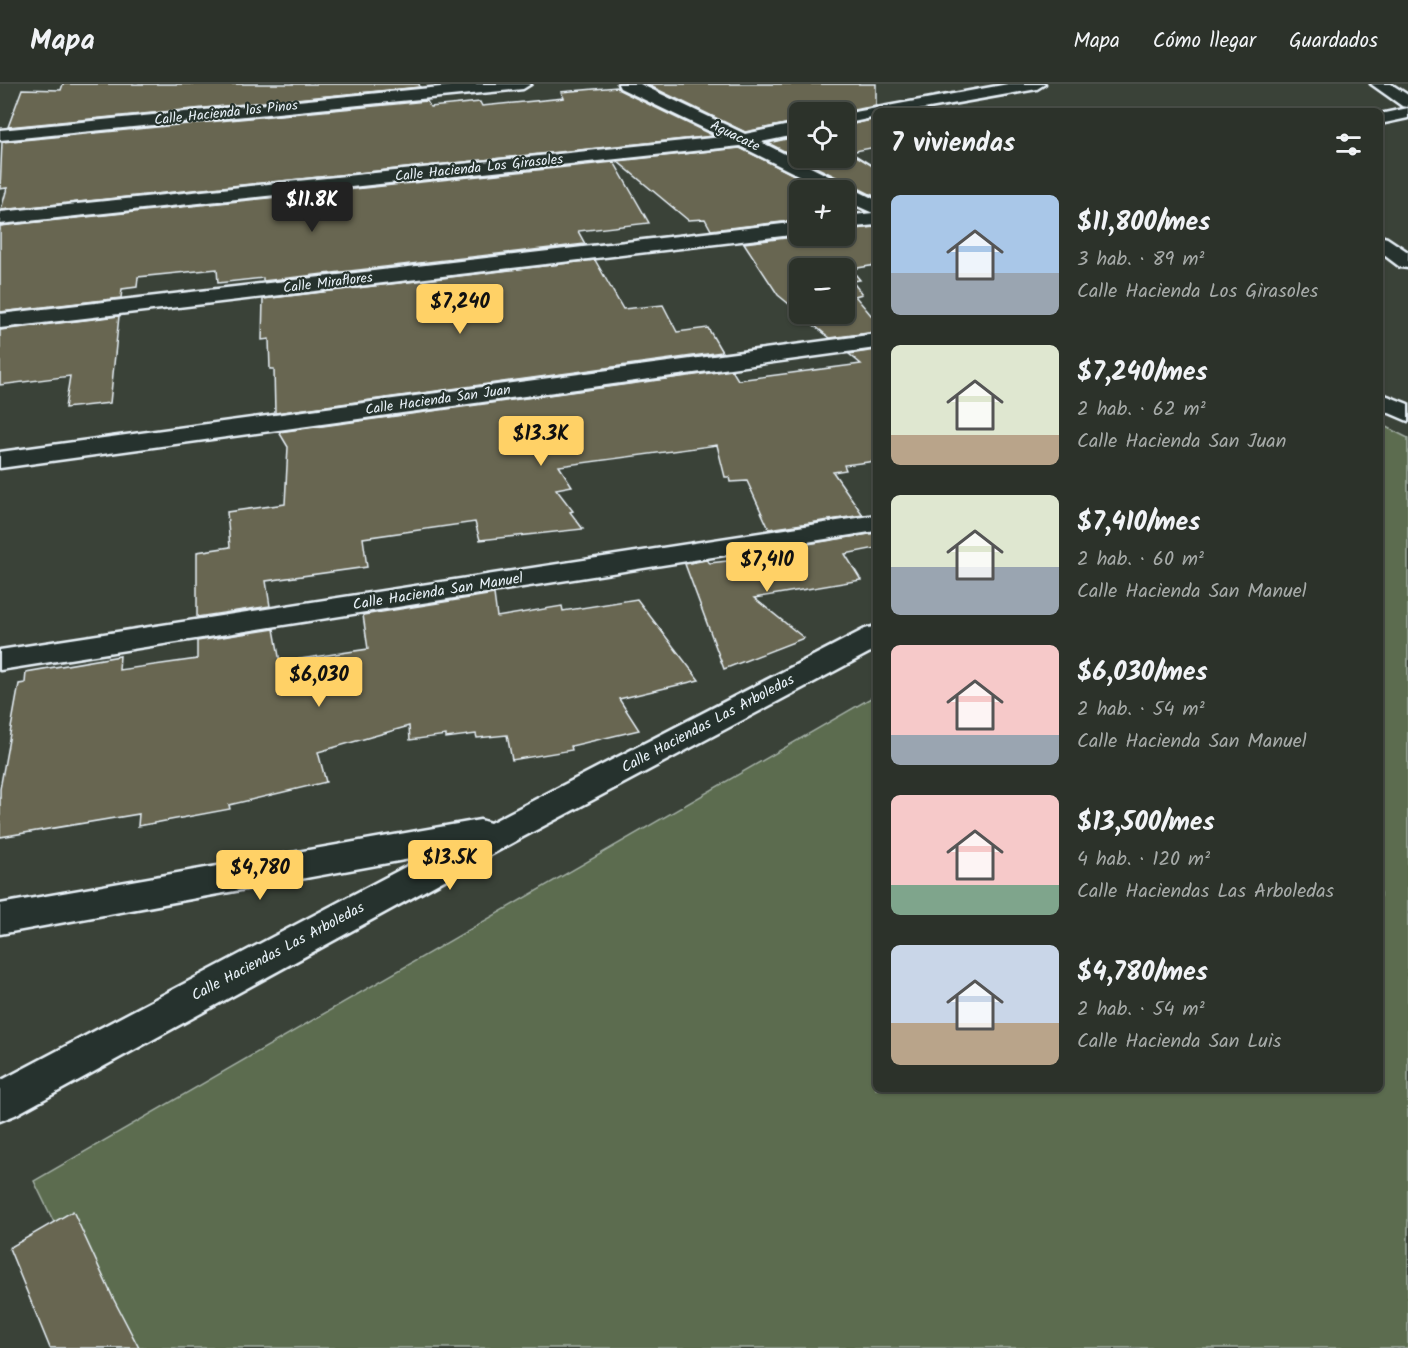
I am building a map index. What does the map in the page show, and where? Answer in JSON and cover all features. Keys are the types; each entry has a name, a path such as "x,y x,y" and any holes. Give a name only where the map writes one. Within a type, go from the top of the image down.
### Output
{"street":[{"name":"Calle Hacienda los Pinos","path":"0,135 524,84"},
{"name":"Aguacate","path":"626,84 822,180"},
{"path":"905,106 909,84"},
{"path":"896,108 1037,84"},
{"path":"1379,84 1408,102"},
{"path":"855,117 873,113"},
{"path":"1383,118 1408,113"},
{"name":"Calle Hacienda Los Girasoles","path":"0,218 743,140 789,130"},
{"name":"Aguacate","path":"855,197 873,206"},
{"path":"855,221 873,219"},
{"name":"Calle Miraflores","path":"0,321 789,229"},
{"path":"1383,244 1408,262"},
{"name":"Calle Hacienda San Juan","path":"0,460 873,341"},
{"path":"1383,401 1408,413"},
{"name":"Calle Hacienda San Manuel","path":"0,660 873,523"},
{"name":"Calle Haciendas Las Arboledas","path":"0,1102 510,828 873,638"},
{"path":"0,919 510,828"}],"green space":[{"path":"1383,426 1408,438 1408,1348 115,1348 34,1181 873,697 873,1092 1383,1092"}],"building":[{"path":"63,84 419,84 420,87 8,127 22,89 61,90"},
{"path":"646,84 876,84 876,106 855,110 855,102 789,102 789,123 745,132"},
{"path":"617,87 714,136 1,210 7,188 0,189 2,142 427,101 430,107 480,102 482,106 564,98 561,92"},
{"path":"873,120 873,148 855,151 855,124"},
{"path":"789,138 789,154 768,143"},
{"path":"740,148 804,180 789,180 789,221 711,230 705,219 688,220 617,161"},
{"path":"855,155 873,166 873,196 855,186 855,180 842,180 818,168 855,168"},
{"path":"614,162 649,223 578,231 585,244 263,281 263,278 218,283 217,269 138,277 137,287 122,289 121,298 0,312 0,226"},
{"path":"873,227 873,265 855,268 855,258 789,258 789,304 778,295 744,243 789,238 789,246 855,246 855,229"},
{"path":"595,260 623,309 663,305 677,332 708,328 722,352 275,413 274,369 270,369 269,339 262,340 263,299"},
{"path":"855,285 862,294 855,296"},
{"path":"855,296 873,317 873,332 830,338 812,324 855,324"},
{"path":"119,316 110,403 65,408 70,376 0,385 0,330"},
{"path":"873,350 873,461 844,465 846,470 833,472 863,515 769,529 747,481 730,482 729,477 725,477 717,445 559,466 572,486 556,489 583,529 480,540 475,522 363,538 367,567 266,581 270,606 197,617 197,552 230,547 227,512 285,504 288,447 279,432 732,370 738,380 861,364 849,354"},
{"path":"873,533 873,549 845,554 861,580 754,598 804,638 724,669 685,564 706,560 710,563 780,555 777,549"},
{"path":"494,594 497,617 562,606 563,611 637,599 699,680 619,699 639,730 571,746 572,750 512,760 507,735 477,738 476,734 446,738 446,735 410,740 409,726 318,752 326,782 229,805 230,809 138,826 139,814 0,837 0,789 19,684 25,683 26,672 120,656 119,670 197,659 197,641 274,629 280,662 368,649 363,615"},
{"path":"73,1211 139,1348 50,1348 9,1248"}]}
